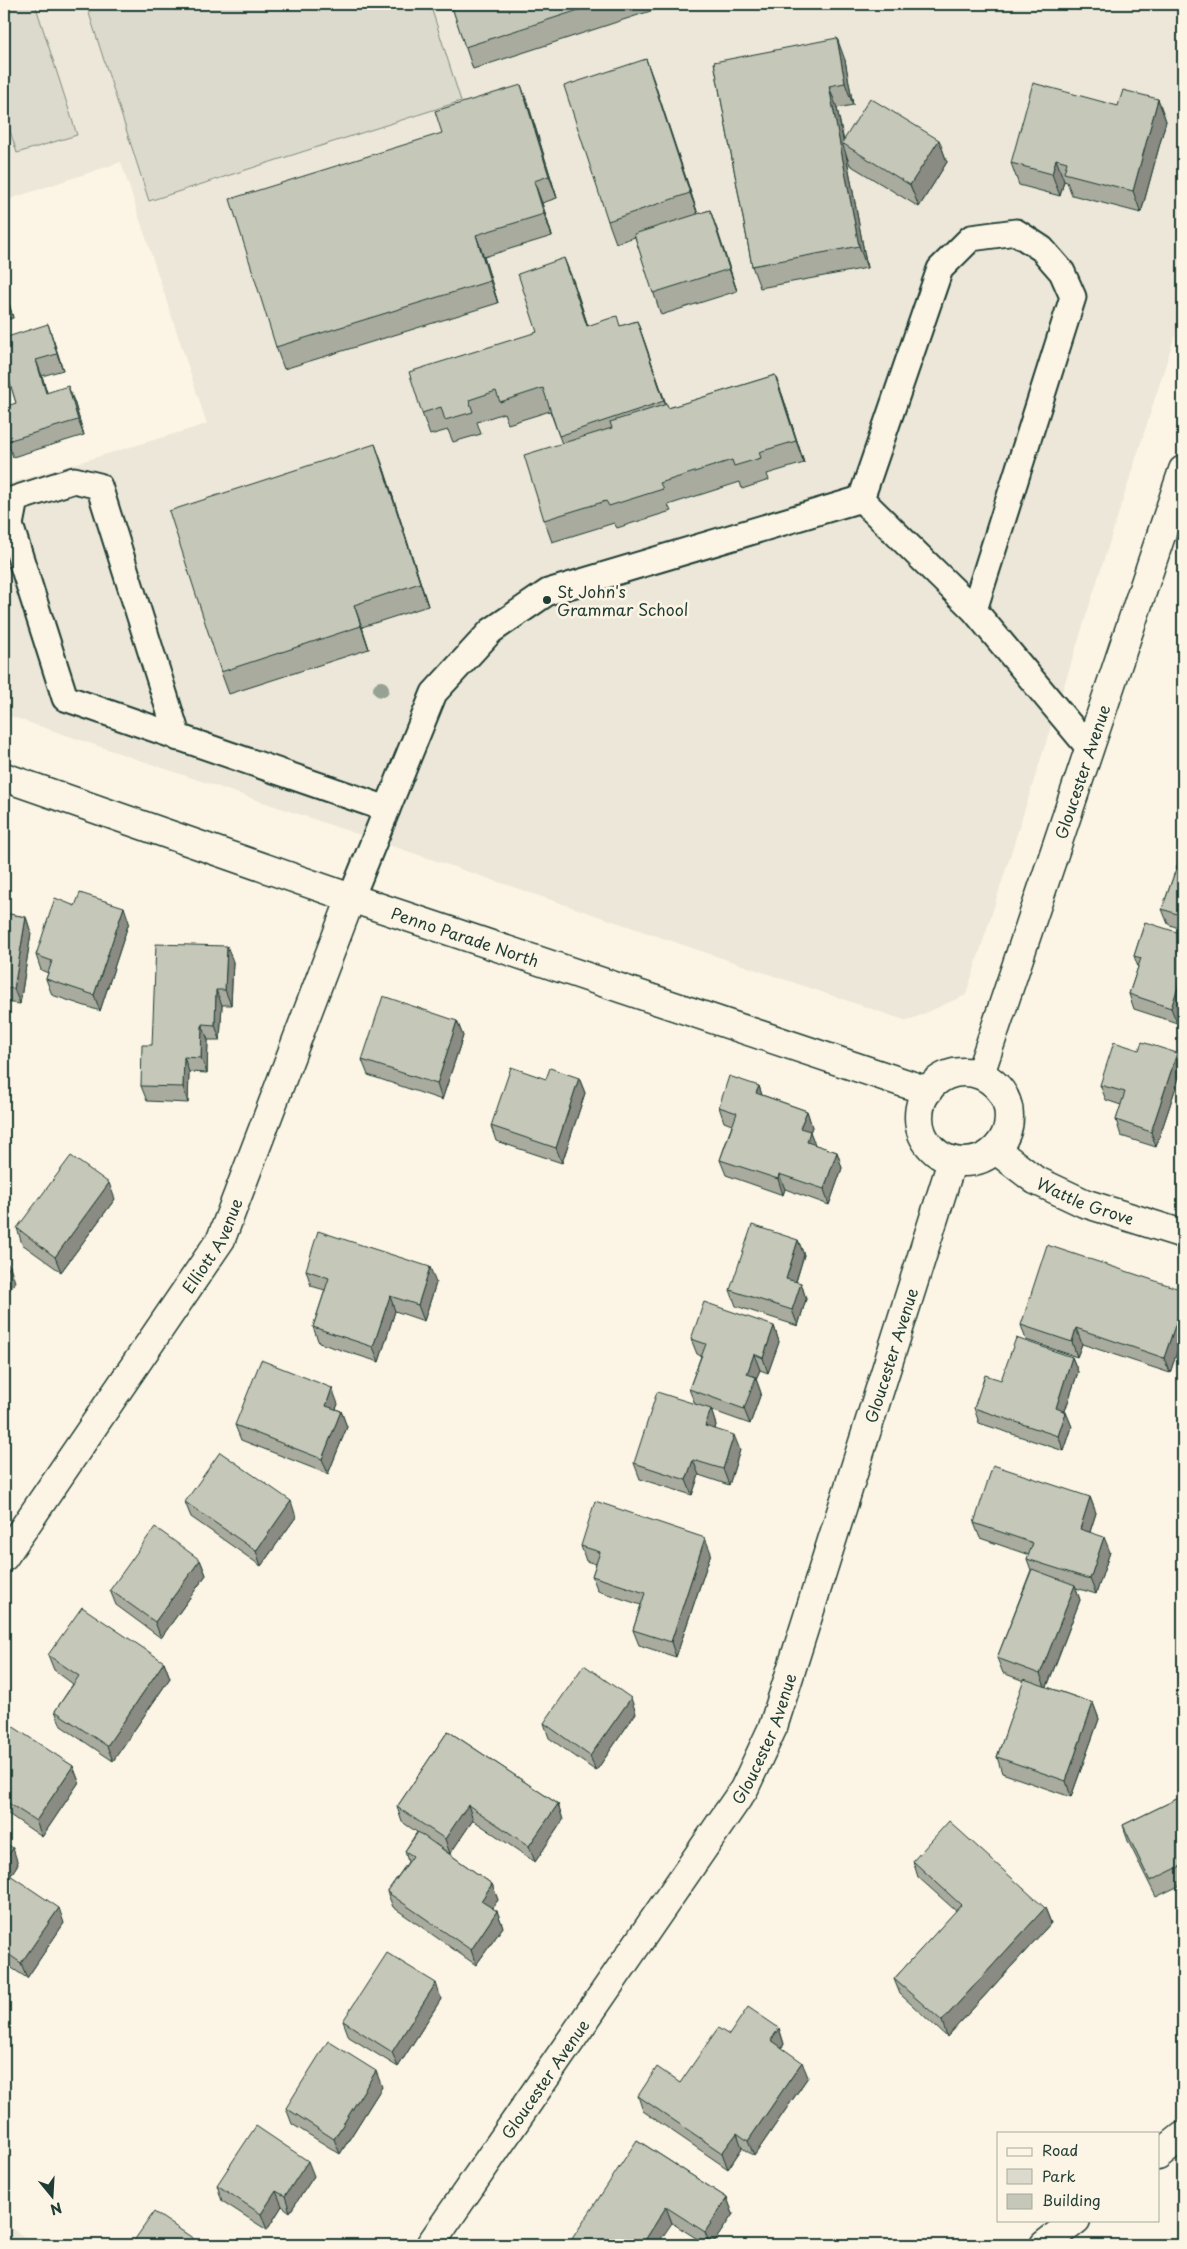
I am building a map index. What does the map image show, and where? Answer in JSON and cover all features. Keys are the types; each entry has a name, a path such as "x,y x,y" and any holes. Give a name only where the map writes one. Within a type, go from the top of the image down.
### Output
{"street":[{"name":"Gloucester Avenue","path":"980,1074 1183,470"},
{"name":"Penno Parade North","path":"4,777 351,898 928,1090"},
{"name":"Elliott Avenue","path":"4,1557 221,1239 351,898"},
{"path":"966,1072 980,1074 993,1082 1003,1093 1009,1108 1009,1123 1005,1138 996,1150 975,1161 952,1161 939,1155 928,1145 921,1132 919,1118 921,1103 928,1090 938,1080 951,1074 966,1072"},
{"name":"Wattle Grove","path":"996,1150 1034,1180 1084,1203 1183,1234"},
{"name":"Gloucester Avenue","path":"430,2245 744,1789 773,1727 952,1161"},
{"path":"1160,2154 1183,2136"},
{"path":"1044,2245 1073,2222"}],"lane":[{"path":"862,499 940,269 971,238 1016,232 1042,249 1062,272 1073,297 974,610"},
{"path":"178,738 99,486 74,480 15,500 10,525 65,698 178,738 386,809"},
{"path":"862,499 974,610 1090,749"},
{"path":"351,898 434,693 491,631 548,592 862,499"}],"shaded area":[{"name":"St John's Grammar School","path":"4,4 1183,4 1183,310 966,995 907,1021 4,714 4,485 207,424 121,162 4,201"},
{"path":"4,2223 36,2245 4,2245"}],"green space":[{"path":"4,4 35,4 77,135 17,153 4,112"},
{"path":"86,4 430,4 461,101 149,201"}],"building":[{"path":"451,4 597,4 465,47"},
{"path":"837,38 845,83 829,86 859,246 752,266 714,62"},
{"path":"646,59 690,193 608,221 564,86"},
{"path":"1033,83 1118,106 1123,90 1158,99 1133,191 1064,173 1067,162 1056,159 1052,174 1011,163"},
{"path":"521,85 549,176 534,181 544,214 476,235 490,281 276,347 230,199 442,133 435,111"},
{"path":"870,98 939,140 910,185 842,143"},
{"path":"710,210 729,269 653,293 634,234"},
{"path":"564,258 587,326 617,316 620,326 637,321 664,401 559,436 543,388 500,402 496,391 469,400 473,412 445,420 441,407 422,413 409,372 537,332 518,274"},
{"path":"4,289 8,302 4,304"},
{"path":"48,324 57,354 36,360 46,393 68,386 78,420 7,441 4,430 4,407 16,403 6,370 4,371 4,338"},
{"path":"775,375 796,441 759,452 761,458 734,466 732,460 660,483 663,489 609,506 606,501 544,520 524,455 612,428 610,422 667,404 668,408"},
{"path":"375,444 420,583 354,605 361,626 221,672 169,511"},
{"path":"1183,849 1183,916 1162,909"},
{"path":"80,893 124,907 94,995 46,979 52,961 36,955 55,898 75,906"},
{"path":"4,913 26,917 14,989 4,987"},
{"path":"1145,922 1183,934 1183,972 1171,1008 1129,994 1141,958 1134,956"},
{"path":"156,944 227,946 225,990 216,990 215,1025 202,1024 201,1058 184,1057 183,1087 141,1086 142,1045 152,1045"},
{"path":"383,996 457,1021 437,1084 362,1060"},
{"path":"1114,1042 1139,1050 1142,1042 1177,1053 1151,1132 1116,1120 1125,1092 1100,1085"},
{"path":"511,1067 546,1079 550,1068 579,1078 556,1148 491,1126"},
{"path":"729,1076 759,1086 756,1093 807,1111 800,1128 810,1131 807,1142 837,1152 824,1189 779,1174 778,1179 720,1160 737,1113 719,1107"},
{"path":"71,1156 109,1183 55,1257 17,1228"},
{"path":"752,1225 798,1240 786,1279 801,1283 792,1310 730,1290"},
{"path":"318,1231 430,1267 418,1305 390,1296 373,1347 313,1327 329,1278 306,1270"},
{"path":"1047,1245 1183,1290 1183,1302 1164,1358 1076,1328 1072,1342 1021,1325"},
{"path":"4,1262 10,1266 4,1275"},
{"path":"704,1302 774,1326 763,1358 754,1354 747,1374 756,1377 744,1409 689,1389 706,1344 691,1339"},
{"path":"1016,1338 1072,1357 1056,1408 1066,1412 1058,1436 974,1408 985,1375 1001,1380"},
{"path":"261,1360 332,1388 326,1406 341,1411 322,1459 235,1425"},
{"path":"657,1392 711,1409 705,1426 734,1435 723,1469 693,1460 686,1480 634,1463"},
{"path":"220,1452 291,1501 256,1551 185,1502"},
{"path":"993,1465 1090,1497 1080,1529 1104,1537 1090,1579 1027,1559 1033,1543 974,1523"},
{"path":"595,1501 705,1538 671,1642 633,1630 645,1593 592,1576 600,1552 581,1546"},
{"path":"155,1527 200,1560 155,1622 110,1590"},
{"path":"1032,1569 1075,1585 1040,1674 997,1658"},
{"path":"82,1607 164,1662 107,1746 55,1711 79,1676 48,1655"},
{"path":"584,1665 631,1698 590,1756 544,1723"},
{"path":"1024,1679 1093,1703 1066,1781 997,1757"},
{"path":"6,1722 73,1766 36,1821 4,1800 4,1725"},
{"path":"448,1731 558,1804 529,1846 468,1805 445,1839 397,1807"},
{"path":"1183,1796 1183,1865 1150,1881 1123,1825"},
{"path":"949,1821 1045,1908 942,2021 894,1979 961,1905 913,1861"},
{"path":"418,1832 492,1884 481,1901 497,1911 471,1950 387,1892 413,1856 405,1851"},
{"path":"4,1842 13,1848 4,1862"},
{"path":"4,1871 59,1908 21,1963 4,1951"},
{"path":"387,1953 436,1983 392,2052 343,2021"},
{"path":"748,2007 779,2028 771,2040 802,2062 748,2141 737,2133 722,2153 638,2096 657,2067 680,2083 718,2028 729,2035"},
{"path":"328,2041 376,2071 334,2139 286,2108"},
{"path":"256,2126 308,2161 285,2196 276,2191 261,2214 217,2185"},
{"path":"637,2140 727,2198 705,2232 666,2207 642,2245 568,2245"},
{"path":"154,2212 203,2245 131,2245"}],"place":[{"name":"St John's Grammar School","path":"547,600"}]}
